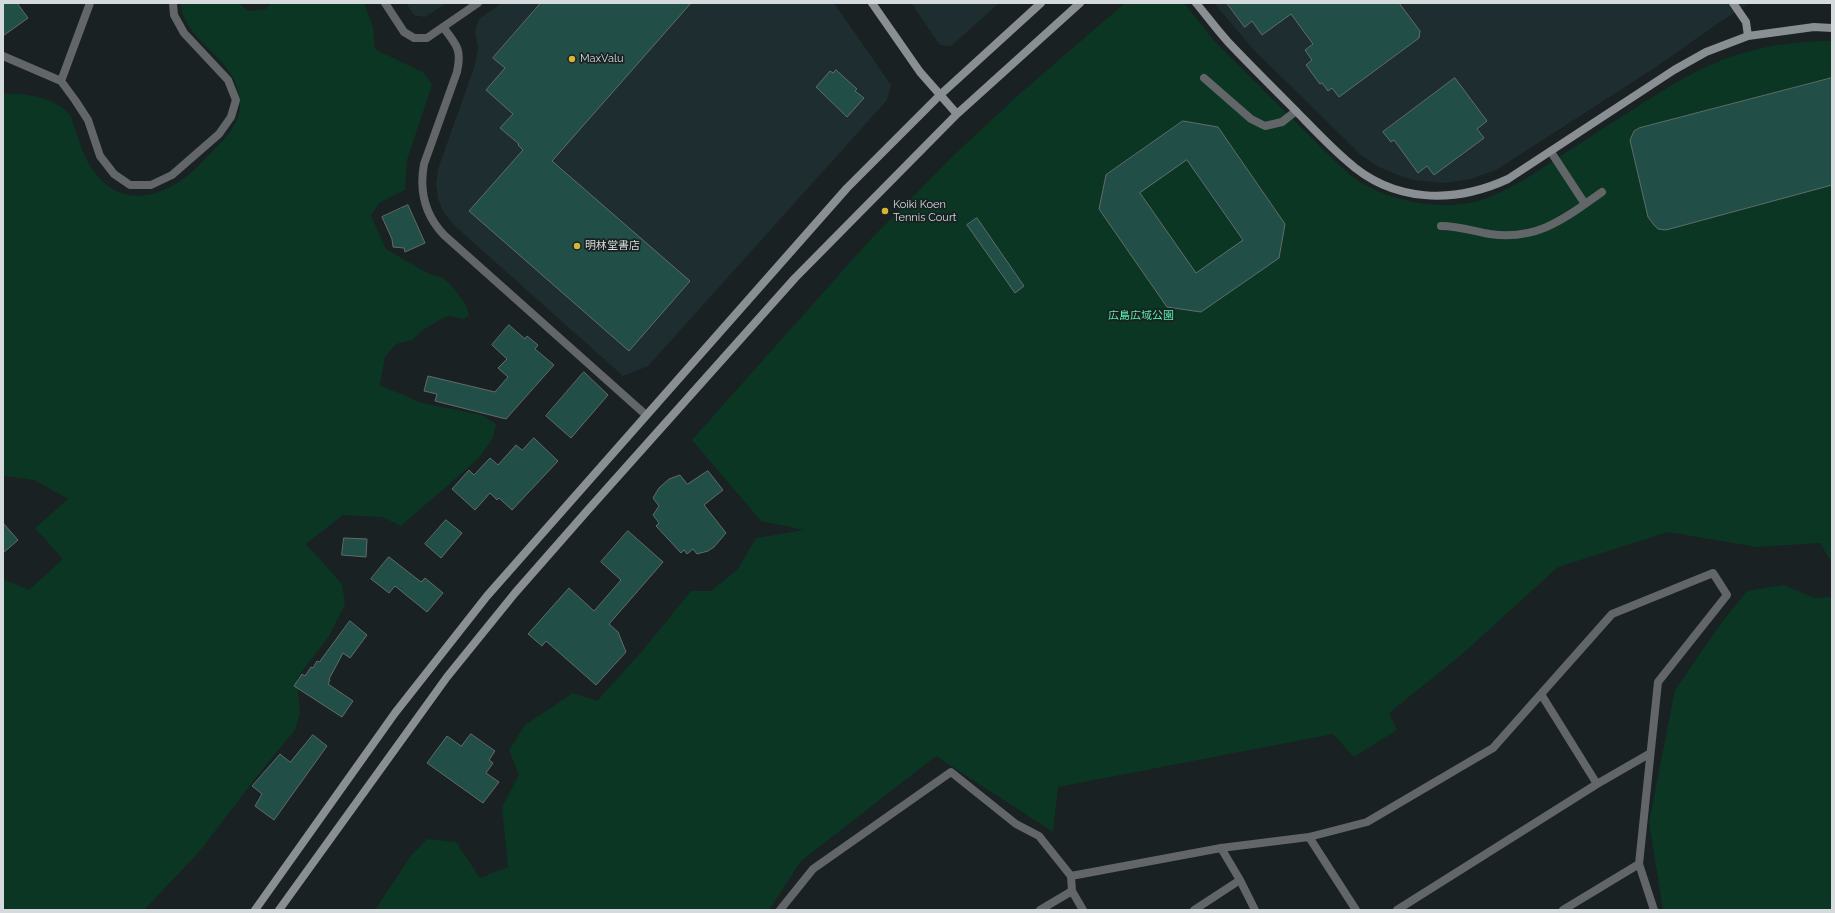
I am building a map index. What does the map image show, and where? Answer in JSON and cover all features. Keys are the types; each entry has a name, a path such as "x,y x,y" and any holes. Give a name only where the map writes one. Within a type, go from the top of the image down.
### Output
{"street":[{"path":"61,81 90,3"},
{"path":"3,56 61,81 88,120 100,156 114,174 130,185 151,185 172,175 219,134 231,117 236,100 228,80 184,33 174,15 173,3"},
{"path":"385,3 404,32 414,38 427,38 478,3"},
{"path":"872,3 920,72 957,114"},
{"path":"255,910 390,720 450,641 487,596 847,188 940,95 1041,3"},
{"path":"279,910 425,706 480,634 515,593 795,278 957,114 1080,3"},
{"path":"1196,3 1228,42 1347,162 1362,173 1393,188 1422,196 1455,196 1492,186 1508,179 1674,70 1706,52 1748,36 1814,27 1832,28"},
{"path":"1733,3 1746,22 1748,36"},
{"path":"443,27 457,46 460,58 458,72 424,164 422,188 424,202 429,216 435,226 444,235 646,415"},
{"path":"1204,78 1251,119 1265,126 1282,122 1296,111"},
{"path":"1551,152 1585,204"},
{"path":"1441,226 1456,226 1490,234 1522,234 1539,231 1553,224 1602,192"},
{"path":"1071,876 1221,848 1309,837 1367,822 1493,748 1612,614 1713,573 1727,595 1658,682 1649,754 1639,864 1654,910"},
{"path":"1541,694 1598,784"},
{"path":"1397,910 1598,784 1649,754"},
{"path":"780,910 813,869 951,772 1016,824 1039,836 1071,876 1072,891 1083,910"},
{"path":"1309,837 1356,910"},
{"path":"1221,848 1240,880 1255,910"},
{"path":"1563,910 1639,864"},
{"path":"1194,910 1240,880"},
{"path":"1040,910 1072,891"}],"shaded area":[{"path":"406,3 447,3 425,17 414,15"},
{"path":"502,3 834,3 891,85 887,100 648,366 623,376 454,225 444,213 438,199 436,184 438,169 475,65 478,48 475,32 479,19"},
{"path":"911,3 999,3 951,46 940,45"},
{"path":"1214,3 1750,3 1717,24 1653,69 1496,170 1471,179 1443,183 1414,180 1400,176 1379,167 1361,155 1253,49"}],"green space":[{"path":"181,3 239,3 248,11 266,9 271,3 364,3 373,27 375,49 424,73 432,85 407,160 405,190 379,203 371,216 386,249 429,274 443,278 451,285 465,303 469,315 464,319 450,316 445,317 424,329 412,340 396,344 385,357 380,385 422,403 482,415 496,424 493,438 478,459 401,526 382,517 343,515 306,544 342,584 345,604 329,636 297,678 300,713 295,730 258,775 199,852 144,910 3,910 3,579 29,590 63,559 35,528 68,499 34,480 4,476 3,473 3,94 20,94 39,97 57,104 64,109 71,116 88,163 95,173 108,186 121,193 136,196 165,190 191,172 227,136 236,121 240,104 238,88 231,74 222,62 191,29 184,17"},
{"name":"広島広域公園","path":"1125,3 1184,3 1216,43 1338,164 1359,182 1379,192 1406,200 1433,205 1474,202 1487,198 1524,180 1669,87 1698,71 1723,60 1753,50 1784,44 1832,41 1832,563 1820,543 1757,547 1668,532 1558,567 1460,656 1389,713 1397,730 1354,757 1333,734 1058,787 1053,832 936,756 801,861 769,910 375,910 410,857 427,839 456,842 480,878 508,867 502,807 519,775 509,750 525,725 573,693 597,701 643,650 691,591 711,591 737,570 756,538 804,530 761,521 692,440 870,240 951,158 1015,98"},
{"path":"1783,585 1815,598 1832,597 1832,910 1663,910 1649,822 1675,690 1722,622 1747,591"}],"building":[{"path":"3,3 17,3 28,18 3,36"},
{"path":"541,3 691,3 552,161 690,281 629,351 469,211 523,150 518,145 519,144 500,128 513,114 486,90 505,68 493,58"},
{"path":"1227,3 1399,3 1420,31 1419,38 1339,97 1332,88 1328,91 1322,83 1320,84 1306,65 1312,60 1305,50 1313,44 1291,14 1262,35 1252,21 1245,27"},
{"path":"836,70 857,89 855,91 864,98 847,117 816,87 830,71 833,73"},
{"path":"1455,78 1487,121 1477,129 1484,138 1434,175 1427,166 1418,173 1394,140 1391,142 1383,132"},
{"path":"1832,78 1832,185 1666,230 1658,229 1654,225 1648,217 1630,140 1634,131 1639,128"},
{"path":"1183,121 1218,127 1285,224 1279,258 1201,312 1167,307 1099,209 1106,175","holes":["1187,160 1243,240 1196,273 1140,193"]},
{"path":"408,205 425,243 405,252 404,248 393,247 392,239 382,217"},
{"path":"977,218 1024,286 1015,293 967,225"},
{"path":"509,325 525,339 527,336 538,345 535,349 554,365 506,419 435,401 437,394 424,391 428,376 495,392 508,377 498,368 507,359 492,345"},
{"path":"584,372 608,395 571,438 546,416"},
{"path":"534,438 558,461 512,510 499,498 497,500 490,493 475,510 452,489 469,470 474,475 490,458 498,465 516,445 522,450"},
{"path":"708,471 723,490 704,505 726,533 714,547 708,551 697,554 693,549 687,554 684,550 681,553 656,526 659,523 653,515 659,506 653,498 659,488 669,479 680,475 687,484"},
{"path":"446,520 462,533 441,558 425,544"},
{"path":"3,523 18,540 3,553"},
{"path":"628,531 663,562 609,624 618,632 626,652 596,685 546,641 542,646 528,634 569,588 594,611 621,580 601,562"},
{"path":"344,538 367,539 366,557 342,555"},
{"path":"389,557 421,582 425,578 443,593 427,612 395,586 389,593 371,579"},
{"path":"350,621 367,635 350,658 343,653 329,679 328,684 353,701 342,717 294,686 302,674 305,676 311,667 313,668 317,661 319,662"},
{"path":"471,734 495,751 489,760 493,763 486,773 499,782 483,803 427,763 447,736 461,746"},
{"path":"313,735 327,746 274,820 255,806 262,794 252,786 280,754 290,762"}],"place":[{"name":"MaxValu","path":"572,59"},
{"name":"Koiki Koen Tennis Court","path":"885,211"},
{"name":"明林堂書店","path":"577,246"}]}
